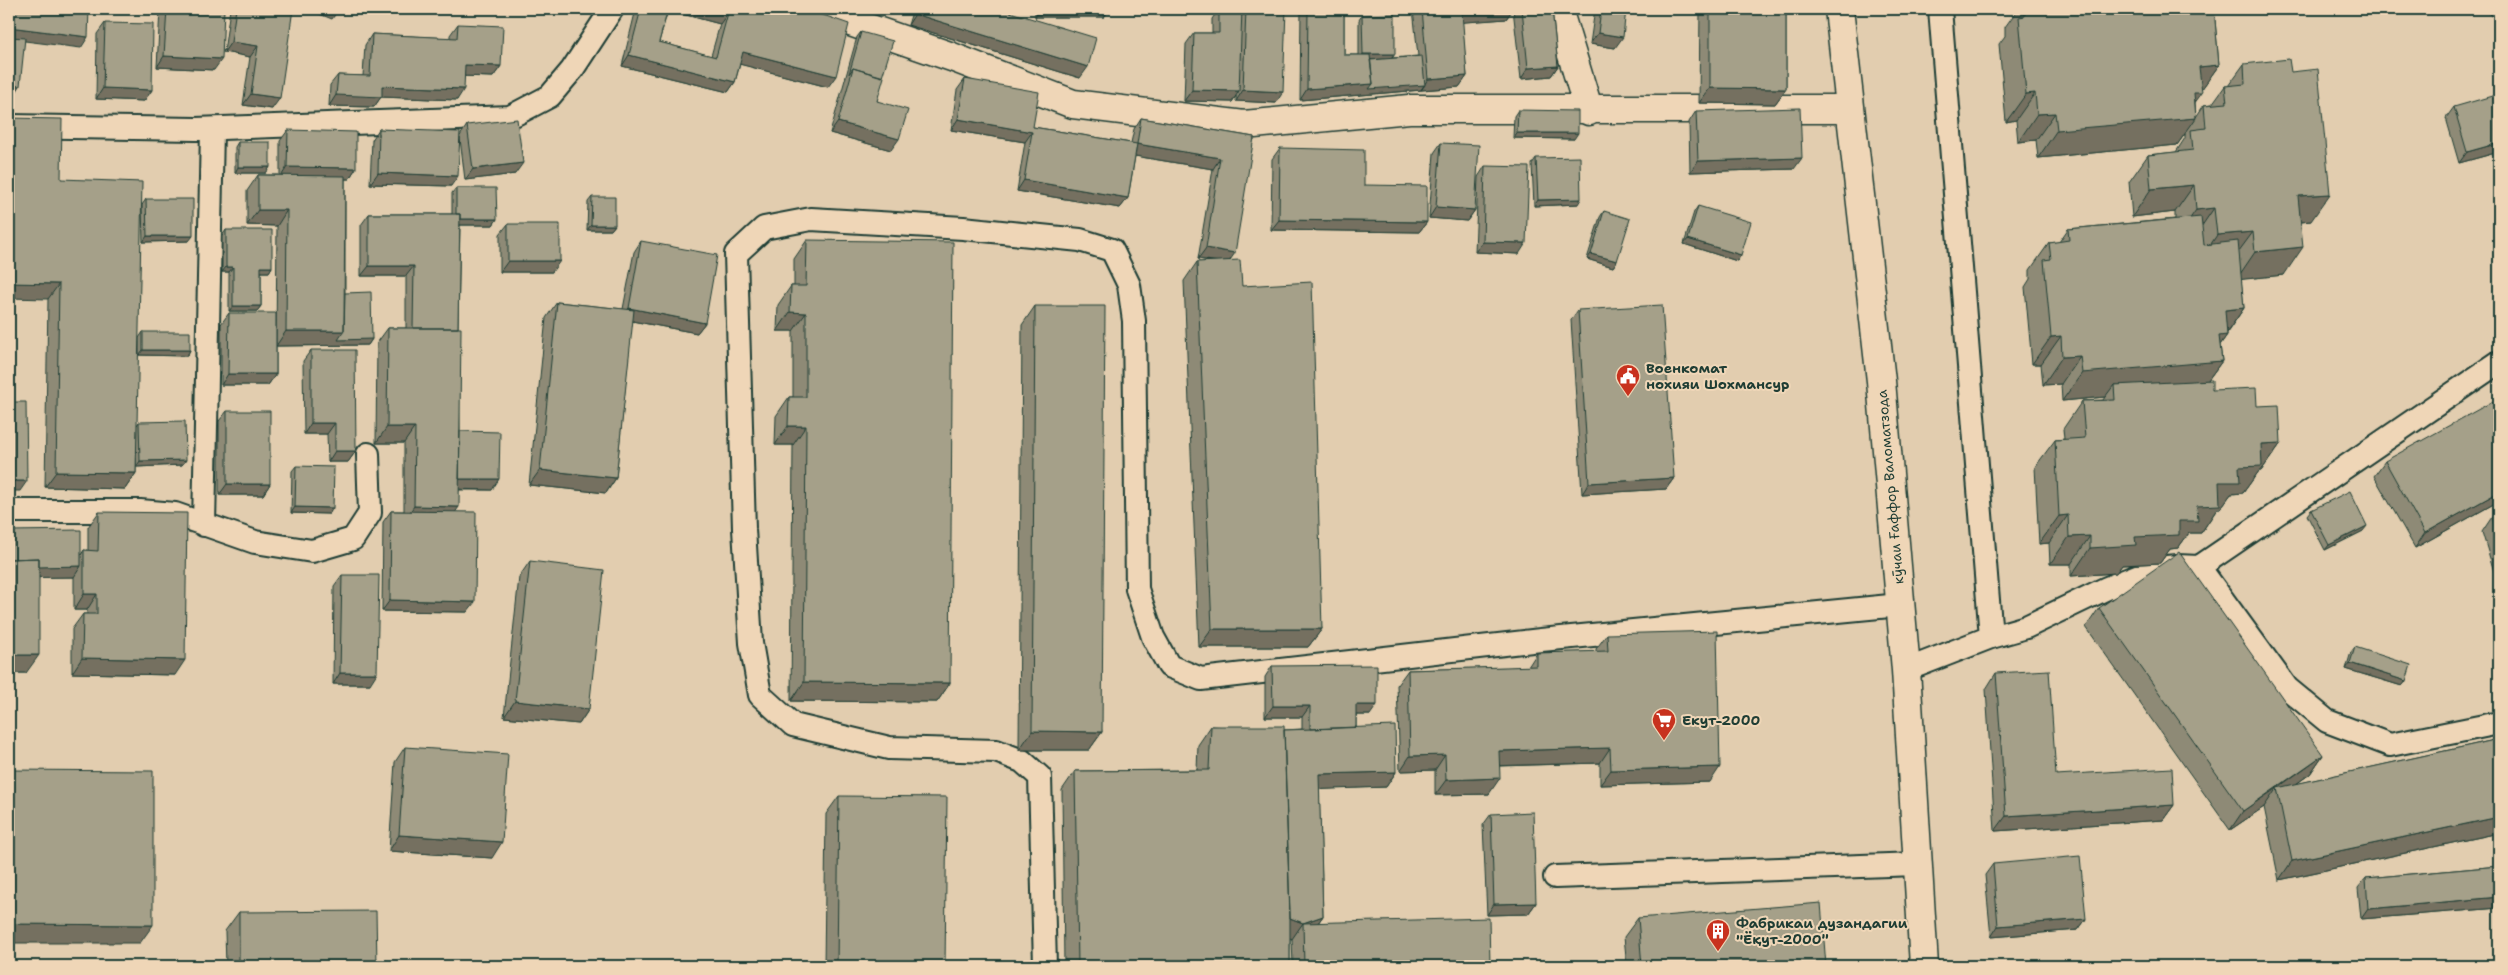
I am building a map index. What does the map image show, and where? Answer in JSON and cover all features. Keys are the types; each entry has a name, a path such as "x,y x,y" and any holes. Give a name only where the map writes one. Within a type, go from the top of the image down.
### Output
{"street":[{"path":"813,9 952,57 1073,104 1244,125 1409,110 1849,109"},
{"path":"1558,9 1589,111"},
{"name":"кӯчаи Ғаффор Валоматзода","path":"1839,9 1881,382 1906,670 1916,864 1924,966"}],"lane":[{"path":"9,126 212,129 510,117 550,96 572,70 612,9"},
{"path":"1940,9 1991,637"},
{"path":"204,525 212,129"},
{"path":"1045,966 1040,777 1022,761 996,751 889,748 793,725 760,695 751,642 744,539 736,254 764,228 811,219 954,227 1080,240 1112,250 1129,285 1134,321 1137,589 1152,637 1169,666 1200,679 1551,640 1900,605"},
{"path":"1906,670 1991,637 2026,627 2107,588 2157,568 2177,566 2199,567 2499,362"},
{"path":"9,510 175,514 254,542 312,551 353,539 370,513 368,454"},
{"path":"2199,567 2287,688 2327,721 2390,745 2499,723"},
{"path":"1555,877 1916,864"}],"building":[{"path":"9,9 89,9 88,37 9,27"},
{"path":"167,9 224,9 222,59 164,56"},
{"path":"236,9 293,9 280,98 251,94 258,46 231,42"},
{"path":"641,9 668,9 659,42 716,57 728,13 712,9 798,9 849,24 836,76 743,52 735,82 629,55"},
{"path":"917,9 1000,9 1096,38 1088,67 915,14"},
{"path":"1219,9 1242,9 1239,91 1192,90 1194,33 1219,33"},
{"path":"1246,9 1286,9 1283,92 1243,90"},
{"path":"1308,9 1344,9 1344,55 1370,55 1373,84 1307,89"},
{"path":"1422,9 1504,9 1462,12 1467,76 1428,79"},
{"path":"1522,9 1552,9 1558,66 1528,68"},
{"path":"1601,9 1626,9 1623,37 1598,33"},
{"path":"1710,9 1786,9 1786,89 1710,88"},
{"path":"2025,9 2214,9 2219,65 2199,67 2202,93 2194,93 2196,118 2057,130 2055,113 2037,114 2035,93 2026,94 2019,17 2025,16"},
{"path":"1395,14 1395,54 1363,54 1362,15"},
{"path":"105,23 153,24 152,90 103,88"},
{"path":"458,24 503,26 501,66 465,65 464,89 382,86 382,97 336,95 338,75 370,76 372,34 457,38"},
{"path":"861,32 893,41 882,77 853,68 849,74"},
{"path":"9,37 25,38 20,86 9,85"},
{"path":"1422,56 1425,85 1369,89 1373,84 1370,60"},
{"path":"2289,59 2291,72 2318,69 2330,194 2298,196 2303,247 2255,252 2253,232 2217,235 2214,208 2196,210 2194,185 2151,189 2148,155 2193,150 2191,130 2206,128 2204,105 2227,103 2225,86 2245,84 2244,64"},
{"path":"853,68 884,77 877,101 908,110 899,139 838,122"},
{"path":"965,79 1039,92 1033,127 1137,144 1128,198 1024,180 1032,132 958,119"},
{"path":"2499,94 2499,143 2467,152 2454,107"},
{"path":"1800,108 1802,158 1698,161 1696,111"},
{"path":"1518,110 1578,111 1578,133 1517,133"},
{"path":"9,118 62,119 61,179 142,182 136,473 56,472 59,284 9,283"},
{"path":"1141,118 1254,137 1235,253 1206,248 1220,158 1137,144"},
{"path":"517,119 523,163 473,169 467,125"},
{"path":"379,129 460,132 458,176 378,173"},
{"path":"288,130 356,132 356,168 287,167"},
{"path":"238,142 270,142 270,167 238,167"},
{"path":"1441,143 1479,145 1475,210 1436,207"},
{"path":"1280,148 1364,150 1364,185 1427,186 1427,222 1279,220"},
{"path":"1580,157 1581,199 1538,200 1536,158"},
{"path":"1485,166 1529,167 1526,243 1483,242"},
{"path":"258,175 345,176 344,331 286,331 287,210 258,210"},
{"path":"456,188 496,188 497,219 460,219 460,214 456,214"},
{"path":"592,197 615,197 615,225 591,225"},
{"path":"146,199 193,199 193,236 147,236"},
{"path":"1698,206 1751,222 1741,255 1688,239"},
{"path":"1604,211 1630,219 1617,261 1591,254"},
{"path":"369,214 460,214 458,328 413,328 414,266 369,266"},
{"path":"2201,217 2204,245 2238,241 2244,308 2225,310 2227,335 2219,336 2222,361 2082,373 2080,356 2062,357 2061,336 2051,337 2044,260 2051,259 2049,243 2069,240 2068,229"},
{"path":"508,224 560,224 560,261 508,261"},
{"path":"226,230 272,230 272,267 261,267 261,306 233,306 233,267 226,267"},
{"path":"807,240 953,242 950,683 804,682 806,426 788,426 789,397 806,397 806,313 790,312 791,286 806,286"},
{"path":"641,241 717,255 705,323 629,308"},
{"path":"1240,260 1242,286 1312,282 1322,629 1212,629 1197,262"},
{"path":"371,292 372,339 338,340 344,331 345,293"},
{"path":"557,302 634,310 616,478 540,470"},
{"path":"1662,305 1674,478 1589,483 1578,310"},
{"path":"1035,306 1105,306 1102,732 1032,731"},
{"path":"229,313 276,313 276,374 228,374"},
{"path":"388,328 461,328 459,507 414,506 415,427 387,427"},
{"path":"143,332 190,332 190,350 143,350"},
{"path":"311,350 355,350 356,451 335,451 335,423 311,423"},
{"path":"2212,380 2212,390 2256,388 2257,406 2279,405 2281,443 2261,444 2262,466 2239,467 2240,482 2219,482 2220,505 2197,506 2198,521 2179,521 2179,535 2135,537 2136,545 2090,548 2090,536 2069,537 2068,515 2059,516 2055,440 2085,438 2082,401 2115,400 2114,385"},
{"path":"2499,398 2499,492 2425,533 2385,461"},
{"path":"9,402 26,402 27,481 9,481"},
{"path":"227,411 270,411 270,484 227,484"},
{"path":"185,421 186,460 140,461 139,422"},
{"path":"460,431 500,432 499,479 459,479"},
{"path":"296,466 334,467 333,508 295,507"},
{"path":"2350,491 2367,526 2329,545 2311,510"},
{"path":"391,511 476,512 475,602 390,600"},
{"path":"99,512 187,513 185,660 82,658 83,614 97,614 97,594 84,594 84,550 98,551"},
{"path":"2499,514 2499,539 2492,517"},
{"path":"81,530 81,566 39,567 39,558 9,559 9,531"},
{"path":"2179,552 2323,755 2243,811 2099,608"},
{"path":"39,558 39,655 9,655 9,559"},
{"path":"530,561 604,570 589,709 515,701"},
{"path":"342,575 379,575 377,673 340,673"},
{"path":"1717,631 1720,767 1611,770 1610,748 1499,751 1500,778 1446,780 1445,755 1410,756 1408,670 1537,666 1537,653 1608,651 1607,634"},
{"path":"2355,647 2411,665 2406,681 2350,663"},
{"path":"1377,665 1377,705 1356,705 1356,727 1310,729 1310,706 1273,706 1272,666"},
{"path":"2049,670 2056,775 2172,768 2174,805 2006,816 1996,673"},
{"path":"1211,726 1284,726 1290,966 1078,966 1075,771 1209,770"},
{"path":"1395,726 1396,772 1319,774 1323,916 1303,923 1290,918 1284,730"},
{"path":"2499,739 2499,817 2292,861 2277,788"},
{"path":"405,747 508,754 502,842 399,835"},
{"path":"9,770 153,771 153,925 9,924"},
{"path":"839,796 947,797 945,966 837,966"},
{"path":"1533,812 1536,903 1494,904 1491,814"},
{"path":"2080,856 2086,919 1998,926 1993,864"},
{"path":"2499,866 2499,897 2368,909 2366,878"},
{"name":"Фабрикаи дузандагии \"Ёқут-2000\"","path":"1821,903 1826,966 1642,966 1638,918"},
{"path":"376,911 377,966 239,966 239,912"},
{"path":"1489,918 1490,966 1304,966 1303,923"}],"place":[{"name":"Военкомат нохияи Шохмансур","path":"1628,397"},
{"name":"Екут-2000","path":"1664,741"},
{"name":"Фабрикаи дузандагии \"Ёқут-2000\"","path":"1718,952"}]}
